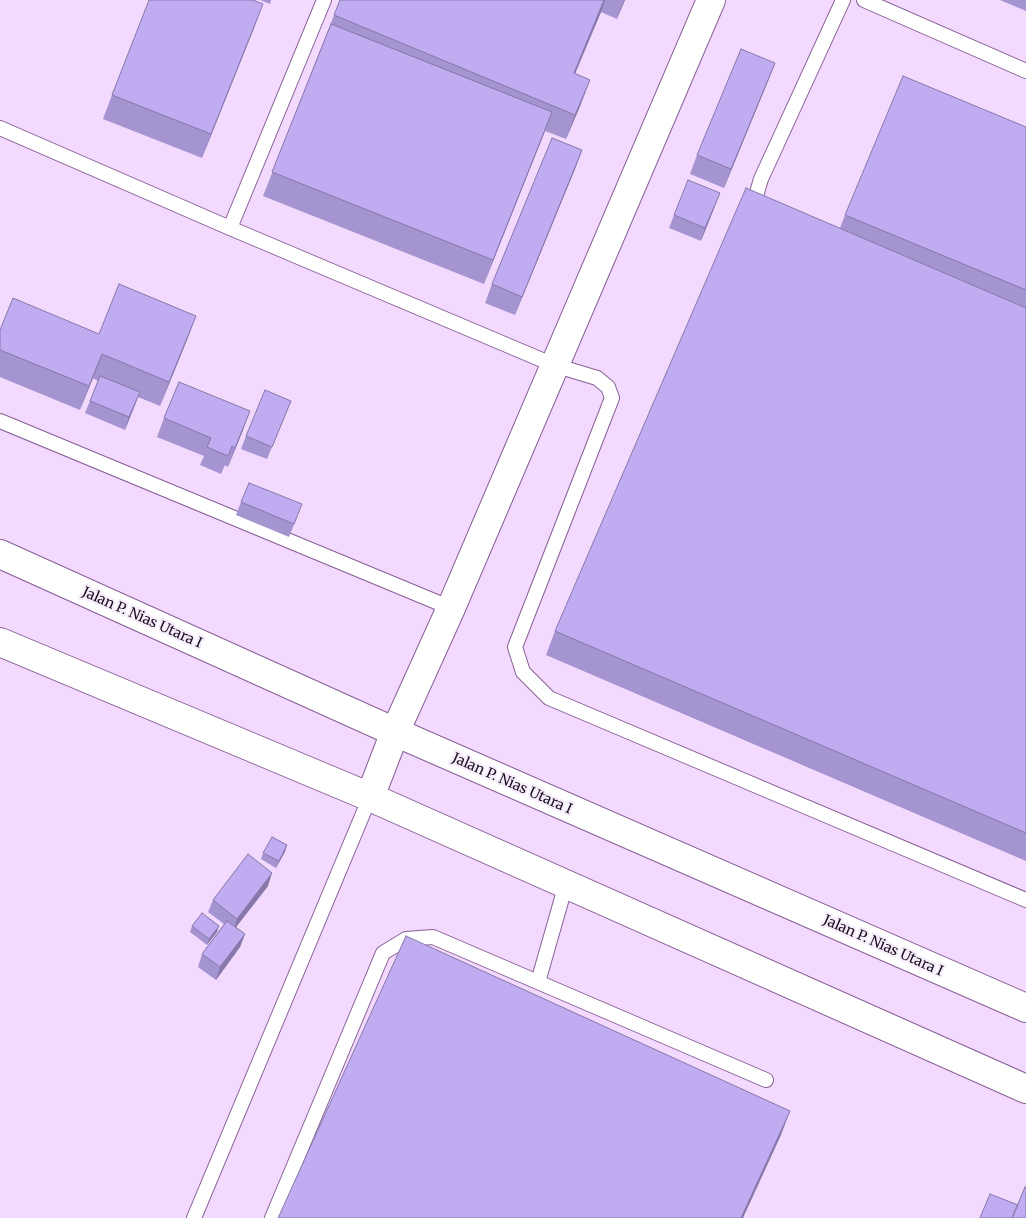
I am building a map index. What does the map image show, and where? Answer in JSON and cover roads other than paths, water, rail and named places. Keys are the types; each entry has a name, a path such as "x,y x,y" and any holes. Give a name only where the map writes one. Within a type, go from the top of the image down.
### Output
{"street":[{"path":"370,797 395,732 451,608 711,0"},
{"name":"Jalan P. Nias Utara I","path":"0,554 395,732 1026,1008"},
{"path":"0,642 370,797 1026,1089"}],"lane":[{"path":"230,228 324,0"},
{"path":"769,220 760,217 754,209 761,179 843,0"},
{"path":"864,0 1026,71"},
{"path":"0,128 554,365 597,378 608,387 612,398 514,647 523,672 549,698 1026,900"},
{"path":"0,421 451,608"},
{"path":"194,1218 370,797"},
{"path":"538,982 566,884"},
{"path":"272,1218 383,953 406,939 433,937 766,1080"}]}
